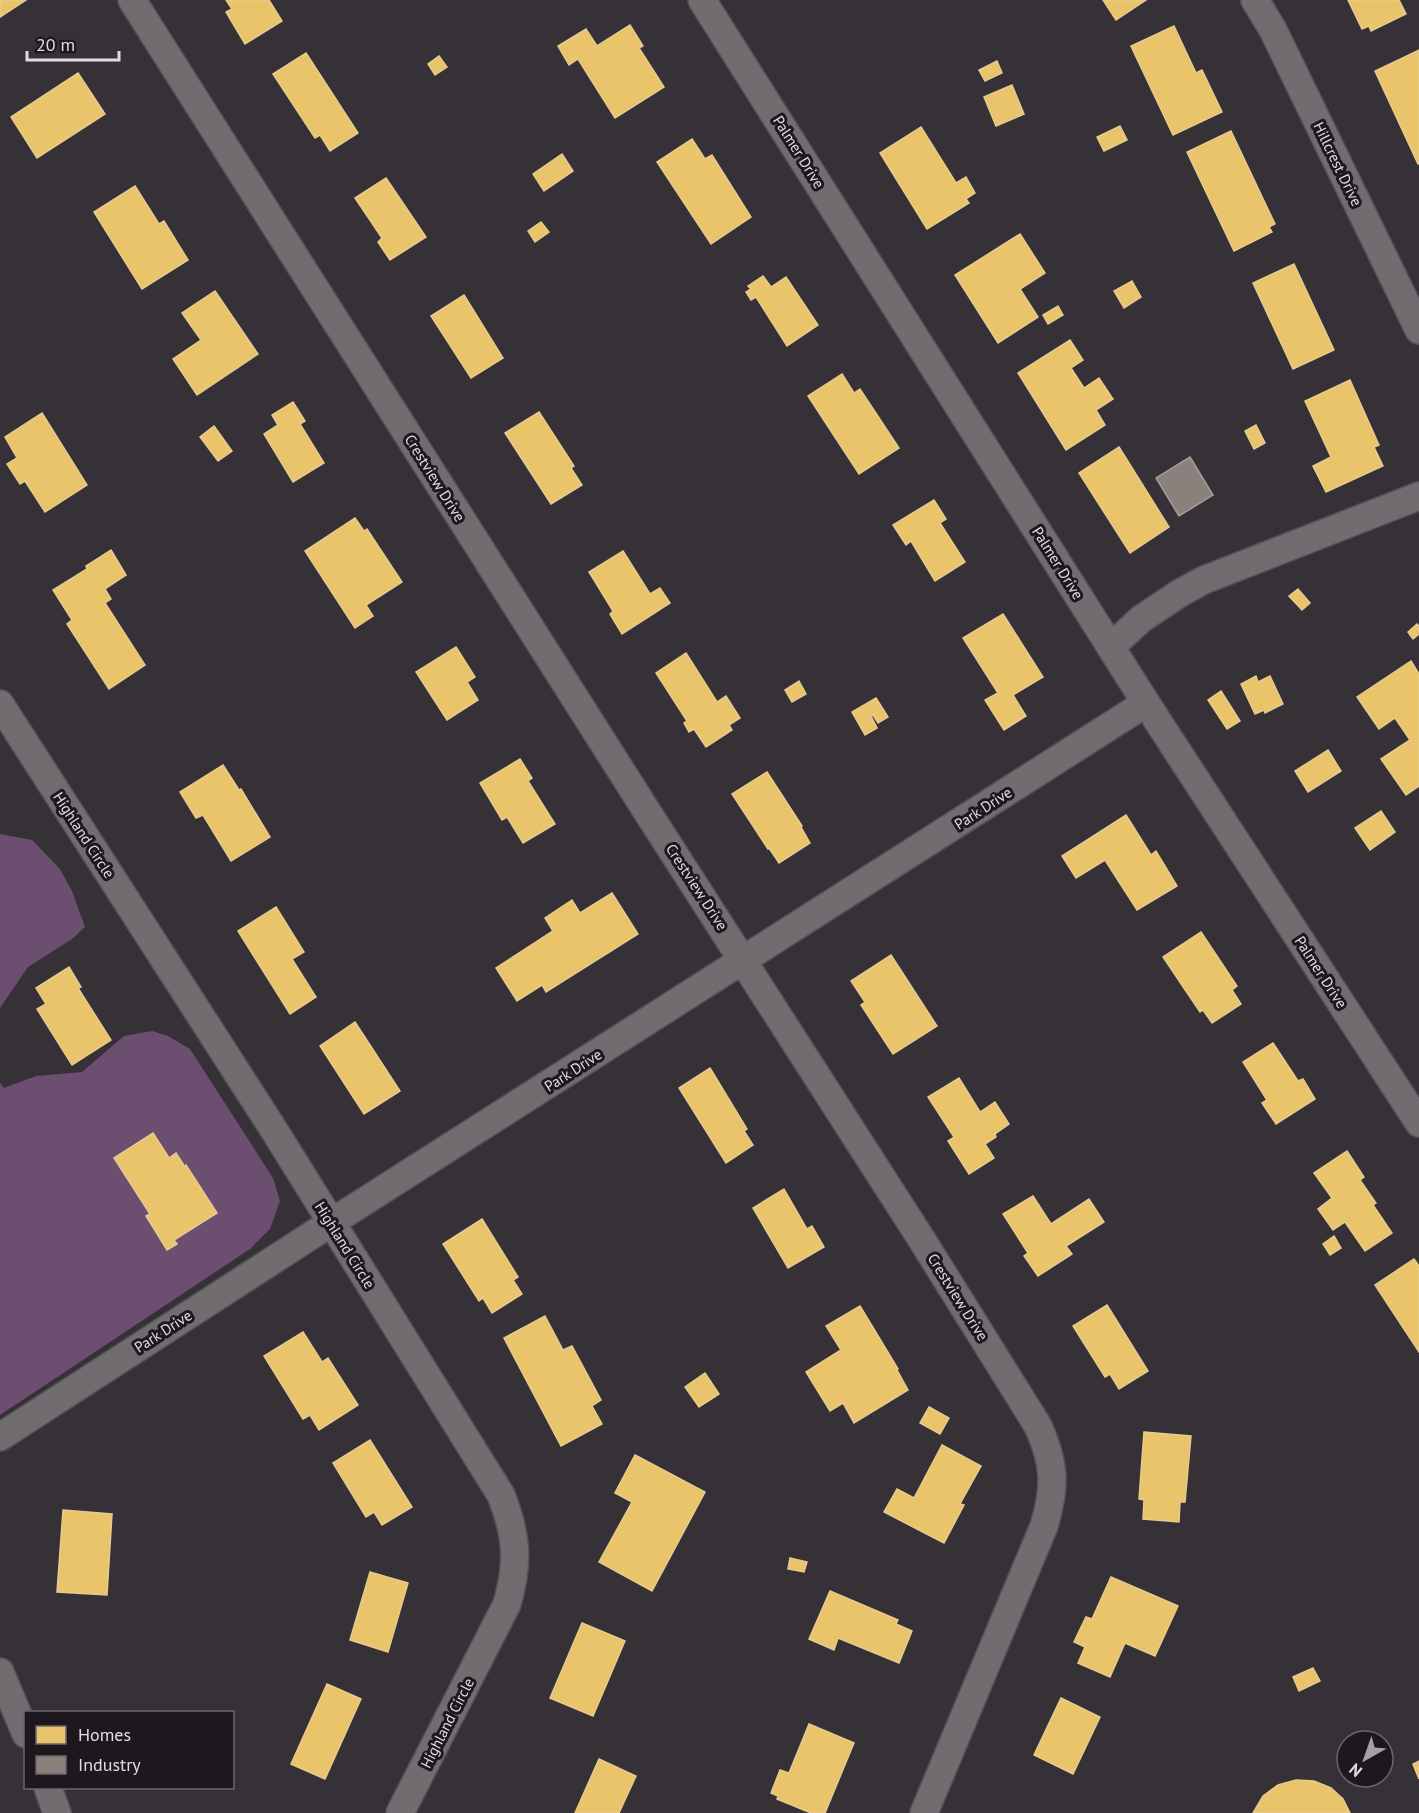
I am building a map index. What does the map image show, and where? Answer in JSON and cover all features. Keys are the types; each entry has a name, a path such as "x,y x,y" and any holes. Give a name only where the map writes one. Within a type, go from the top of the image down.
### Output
{"street":[{"name":"Crestview Drive","path":"132,0 646,810 916,1230 1038,1426 1051,1464 1052,1493 1044,1526 924,1813"},
{"name":"Palmer Drive","path":"702,0 1146,704 1419,1123"},
{"name":"Hillcrest Drive","path":"1255,0 1273,30 1419,330"},
{"path":"1111,647 1141,619 1204,580 1419,496"},
{"name":"Highland Circle","path":"0,704 332,1222 501,1495 511,1519 516,1562 507,1604 400,1813"},
{"name":"Park Drive","path":"0,1437 332,1222 1146,704"},
{"path":"0,1672 24,1729"},
{"path":"48,1789 57,1813"}],"shaded area":[{"path":"0,834 32,840 60,869 72,891 85,927 72,939 28,967 0,1008"},
{"path":"152,1031 168,1036 190,1049 273,1178 280,1201 270,1229 250,1249 0,1415 0,1083 4,1088 36,1076 82,1072 124,1036","holes":["153,1133 169,1158 176,1153 185,1167 187,1166 216,1213 174,1240 167,1250 146,1217 150,1214 115,1158"]}],"building: Homes":[{"path":"0,0 26,0 0,17"},
{"path":"226,0 269,0 282,21 245,44 226,12 232,9"},
{"path":"1103,0 1146,0 1116,20"},
{"path":"1348,0 1399,0 1406,14 1371,31 1369,26 1362,29"},
{"path":"630,25 643,46 639,48 664,87 615,118 578,59 569,65 558,46 586,29 597,46"},
{"path":"1174,26 1196,73 1202,70 1222,112 1173,135 1131,46"},
{"path":"1419,50 1419,163 1418,164 1375,71"},
{"path":"306,53 358,133 330,151 320,135 315,138 273,74"},
{"path":"439,56 447,67 435,75 428,64"},
{"path":"997,61 1002,73 985,81 979,70"},
{"path":"78,73 105,114 37,158 11,117"},
{"path":"1012,85 1024,114 996,126 984,97"},
{"path":"1120,126 1127,140 1104,151 1097,137"},
{"path":"921,127 956,183 966,177 975,193 966,199 969,203 927,229 880,153"},
{"path":"1231,131 1275,224 1269,227 1272,232 1234,251 1187,152"},
{"path":"692,139 705,159 712,155 751,217 711,244 657,162"},
{"path":"562,154 573,171 544,191 533,174"},
{"path":"386,178 426,237 390,260 378,242 382,238 355,198"},
{"path":"135,186 159,224 164,221 188,260 142,289 94,212"},
{"path":"541,222 549,232 535,242 528,231"},
{"path":"1020,234 1045,273 1020,289 1038,317 998,343 955,275"},
{"path":"1294,264 1334,350 1293,369 1253,283"},
{"path":"763,276 771,287 786,277 818,325 787,346 756,297 751,300 746,292 751,289 748,286"},
{"path":"1132,281 1141,297 1124,308 1114,291"},
{"path":"215,291 258,354 197,395 173,359 201,340 182,313"},
{"path":"464,295 503,358 471,378 431,316"},
{"path":"1058,306 1063,315 1048,324 1043,315"},
{"path":"1070,340 1083,360 1071,368 1084,388 1099,378 1113,399 1096,410 1105,425 1066,450 1018,373"},
{"path":"842,374 854,393 860,389 899,448 859,474 808,396"},
{"path":"1350,380 1379,445 1374,447 1383,466 1326,492 1313,466 1331,457 1305,401"},
{"path":"293,402 305,421 300,424 324,463 293,482 264,434 278,425 272,415"},
{"path":"539,412 574,466 571,468 582,485 551,504 505,433"},
{"path":"42,413 87,485 45,512 25,481 20,484 7,464 17,458 5,437"},
{"path":"1256,425 1265,443 1254,449 1245,431"},
{"path":"214,426 232,451 218,461 200,437"},
{"path":"1119,447 1169,527 1130,553 1079,473"},
{"path":"934,500 946,519 940,523 965,562 935,581 911,541 906,545 893,525"},
{"path":"355,518 364,531 367,529 402,582 366,605 373,616 355,628 305,551"},
{"path":"111,550 126,575 105,589 111,599 105,603 145,665 109,689 67,624 72,620 53,590 87,569 86,566"},
{"path":"623,551 650,594 660,588 670,603 622,634 610,614 613,611 589,572"},
{"path":"1298,589 1310,603 1302,610 1289,596"},
{"path":"1003,614 1043,677 1013,695 1026,716 1004,730 985,700 998,693 963,638"},
{"path":"1417,624 1419,634 1413,639 1408,632"},
{"path":"456,647 475,677 467,682 478,700 447,720 416,672"},
{"path":"686,653 717,702 726,696 740,718 729,725 732,730 706,747 694,729 689,732 684,723 687,721 656,673"},
{"path":"1411,661 1419,674 1419,786 1406,795 1381,759 1410,740 1395,718 1379,729 1357,697"},
{"path":"1256,676 1258,682 1270,676 1283,704 1265,713 1264,710 1255,714 1241,684"},
{"path":"799,681 806,694 792,702 785,690"},
{"path":"1221,691 1240,721 1227,729 1208,700"},
{"path":"876,698 888,717 878,723 873,715 871,716 877,728 865,735 852,712"},
{"path":"1328,750 1341,771 1308,792 1295,771"},
{"path":"520,759 532,778 528,781 555,824 523,843 507,817 502,820 480,783"},
{"path":"223,765 239,790 241,789 270,837 231,861 203,815 196,818 180,792"},
{"path":"767,772 802,826 810,843 779,863 732,794"},
{"path":"1381,811 1395,832 1370,850 1355,828"},
{"path":"1126,815 1151,855 1156,851 1177,886 1137,910 1105,860 1076,878 1062,856"},
{"path":"612,893 638,934 546,992 542,985 517,1001 496,968 553,931 545,918 572,900 580,913"},
{"path":"276,907 304,952 292,959 316,997 290,1014 238,931"},
{"path":"1201,932 1237,986 1232,990 1241,1004 1212,1023 1203,1010 1200,1012 1163,957"},
{"path":"891,955 937,1026 893,1054 861,1005 865,1002 851,981"},
{"path":"69,967 81,987 78,988 111,1040 72,1065 37,1009 46,1004 36,988"},
{"path":"355,1022 400,1091 364,1114 320,1046"},
{"path":"1273,1043 1298,1081 1303,1079 1315,1099 1276,1124 1262,1103 1267,1100 1243,1062"},
{"path":"710,1068 747,1129 744,1131 753,1145 726,1163 679,1088"},
{"path":"959,1078 980,1112 995,1102 1009,1124 985,1144 994,1158 969,1174 948,1141 954,1137 928,1097"},
{"path":"153,1133 169,1158 176,1153 185,1167 186,1165 217,1213 174,1240 177,1244 167,1250 146,1216 150,1214 114,1158"},
{"path":"1347,1151 1364,1177 1360,1180 1376,1203 1373,1205 1392,1233 1365,1251 1345,1222 1333,1230 1318,1209 1332,1198 1314,1173"},
{"path":"784,1189 807,1229 812,1226 824,1247 788,1268 753,1208"},
{"path":"1033,1196 1051,1224 1089,1199 1104,1222 1066,1246 1072,1254 1038,1276 1024,1256 1028,1253 1003,1214"},
{"path":"482,1219 518,1277 513,1280 522,1294 492,1313 483,1298 479,1301 443,1244"},
{"path":"1334,1236 1341,1248 1330,1255 1323,1244"},
{"path":"1414,1259 1419,1266 1419,1352 1375,1285"},
{"path":"1107,1305 1148,1371 1119,1389 1110,1374 1105,1377 1073,1326"},
{"path":"860,1306 908,1390 854,1423 843,1403 830,1411 806,1372 841,1350 826,1326"},
{"path":"545,1316 563,1350 572,1346 601,1400 592,1406 602,1424 561,1446 504,1338"},
{"path":"303,1332 322,1362 328,1358 358,1405 319,1430 310,1415 303,1419 264,1356"},
{"path":"705,1373 719,1394 699,1407 685,1387"},
{"path":"929,1407 949,1418 940,1434 920,1423"},
{"path":"1144,1432 1191,1436 1185,1502 1180,1502 1179,1522 1143,1519 1144,1500 1139,1499"},
{"path":"370,1440 412,1507 382,1525 374,1512 366,1517 333,1463"},
{"path":"942,1445 981,1466 960,1504 964,1505 944,1543 884,1512 897,1489 914,1498"},
{"path":"635,1455 705,1492 652,1591 599,1562 632,1502 615,1493"},
{"path":"63,1510 112,1514 107,1595 57,1592"},
{"path":"790,1558 807,1562 804,1572 788,1569"},
{"path":"370,1572 408,1583 388,1652 350,1640"},
{"path":"1111,1577 1178,1606 1155,1656 1125,1643 1110,1677 1078,1663 1085,1647 1074,1642 1086,1617 1092,1619"},
{"path":"830,1591 898,1620 896,1624 912,1631 899,1663 838,1638 834,1650 809,1639"},
{"path":"582,1623 625,1641 593,1716 550,1698"},
{"path":"1313,1668 1320,1681 1299,1691 1293,1677"},
{"path":"327,1684 361,1699 325,1779 291,1764"},
{"path":"1061,1698 1100,1717 1073,1774 1034,1755"},
{"path":"809,1724 854,1743 825,1813 811,1813 777,1799 778,1796 771,1793 780,1770 789,1773"},
{"path":"599,1759 636,1776 619,1813 575,1813"},
{"path":"1419,1761 1419,1779 1413,1764"},
{"path":"1296,1780 1314,1781 1331,1788 1343,1799 1350,1813 1253,1813 1263,1796 1278,1785"}],"building: Industry":[{"path":"1190,457 1213,495 1179,516 1156,478"}]}
